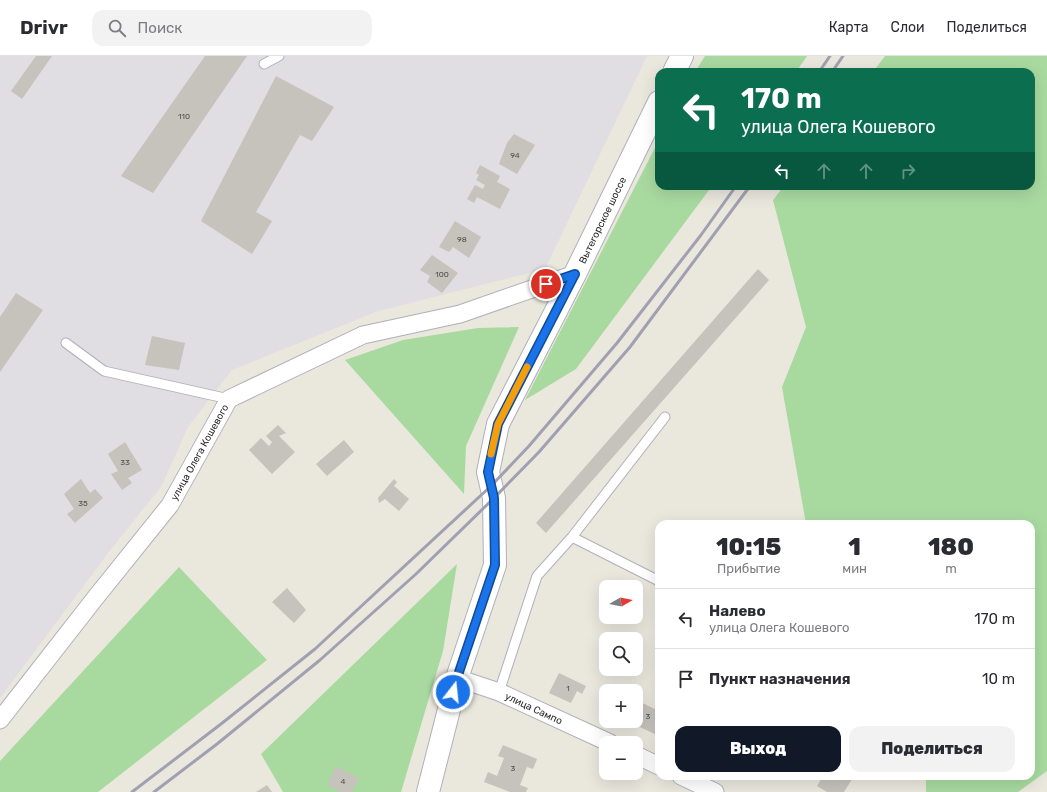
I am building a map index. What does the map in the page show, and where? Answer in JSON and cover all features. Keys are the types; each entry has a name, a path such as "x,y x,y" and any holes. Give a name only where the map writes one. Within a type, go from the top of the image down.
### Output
{"main road":[{"path":"676,68 682,56"},
{"name":"Вытегорское шоссе","path":"428,792 457,678 495,565 494,498 488,472 498,424 575,274 655,110"}],"street":[{"name":"улица Олега Кошевого","path":"0,720 170,505 228,399 363,335 460,314 575,274"},
{"name":"улица Сампо","path":"457,678 499,692 599,738"},
{"path":"643,758 655,764"},
{"path":"690,780 715,792"}],"lane":[{"path":"264,64 279,56"},
{"path":"66,343 104,371 228,399"},
{"path":"499,692 537,576 572,537 666,417"},
{"path":"572,537 655,579"}],"shaded area":[{"path":"0,56 647,56 545,269 378,311 232,370 188,427 161,487 111,549 0,698"}],"green space":[{"path":"705,56 807,56 799,68 698,68"},
{"path":"885,56 1047,56 1047,771 1035,780 1035,520 805,520 782,387 806,327 773,200 781,190 1035,190 1035,68 876,68"},
{"path":"655,148 655,190 709,190 576,369 525,400"},
{"path":"519,327 466,446 464,494 345,360 403,340 478,328"},
{"path":"457,564 443,651 401,792 283,792 261,754"},
{"path":"179,567 267,660 98,792 0,792 0,761"},
{"path":"926,780 1035,780 1018,792 926,792"}],"building":[{"path":"36,56 52,56 22,99 11,91"},
{"path":"205,56 247,56 153,193 121,176"},
{"path":"276,76 334,107 312,141 300,135 256,212 272,221 252,254 201,221"},
{"path":"514,134 535,145 517,174 499,164 507,143"},
{"path":"480,165 500,176 497,182 510,189 500,209 477,197 474,203 467,199 475,185 483,189 485,185 476,180 479,175 476,173"},
{"path":"455,221 481,237 469,258 453,247 449,252 439,247"},
{"path":"432,255 458,273 442,293 427,282 430,276 420,270"},
{"path":"758,269 769,280 546,533 536,523"},
{"path":"16,293 43,310 0,372 0,317"},
{"path":"152,336 185,343 179,370 145,365"},
{"path":"278,425 286,433 279,436 295,452 272,474 249,450 261,438 269,446 272,442 266,436"},
{"path":"344,440 354,452 327,476 316,464"},
{"path":"125,442 142,470 128,478 132,483 122,490 111,474 118,471 108,454"},
{"path":"81,479 90,493 95,489 103,498 75,523 67,514 74,509 64,494"},
{"path":"394,479 397,482 394,486 409,499 399,511 385,499 379,503 378,498"},
{"path":"287,588 306,610 294,623 272,602"},
{"path":"559,673 586,686 582,694 577,691 571,703 549,693"},
{"path":"643,703 655,709 655,734 642,728"},
{"path":"503,745 537,759 533,769 527,767 520,785 528,788 526,792 510,792 484,782 488,772 497,776 504,758 498,756"},
{"path":"336,766 359,778 352,792 340,792 327,785"},
{"path":"821,780 852,780 844,792 827,792 817,786"},
{"path":"267,785 272,792 256,792"}],"railway":[{"path":"822,68 830,56"},
{"path":"835,68 843,56"},
{"path":"132,792 221,724 315,649 491,486 529,446 617,343 701,235 733,190"},
{"path":"154,792 217,744 320,660 416,574 494,498 539,452 630,347 747,190"}],"slow traffic":[{"path":"491,454 498,424 527,367"}],"route":[{"path":"453,692 495,565 496,551 494,498 488,472 498,424 575,274 546,284"}]}
